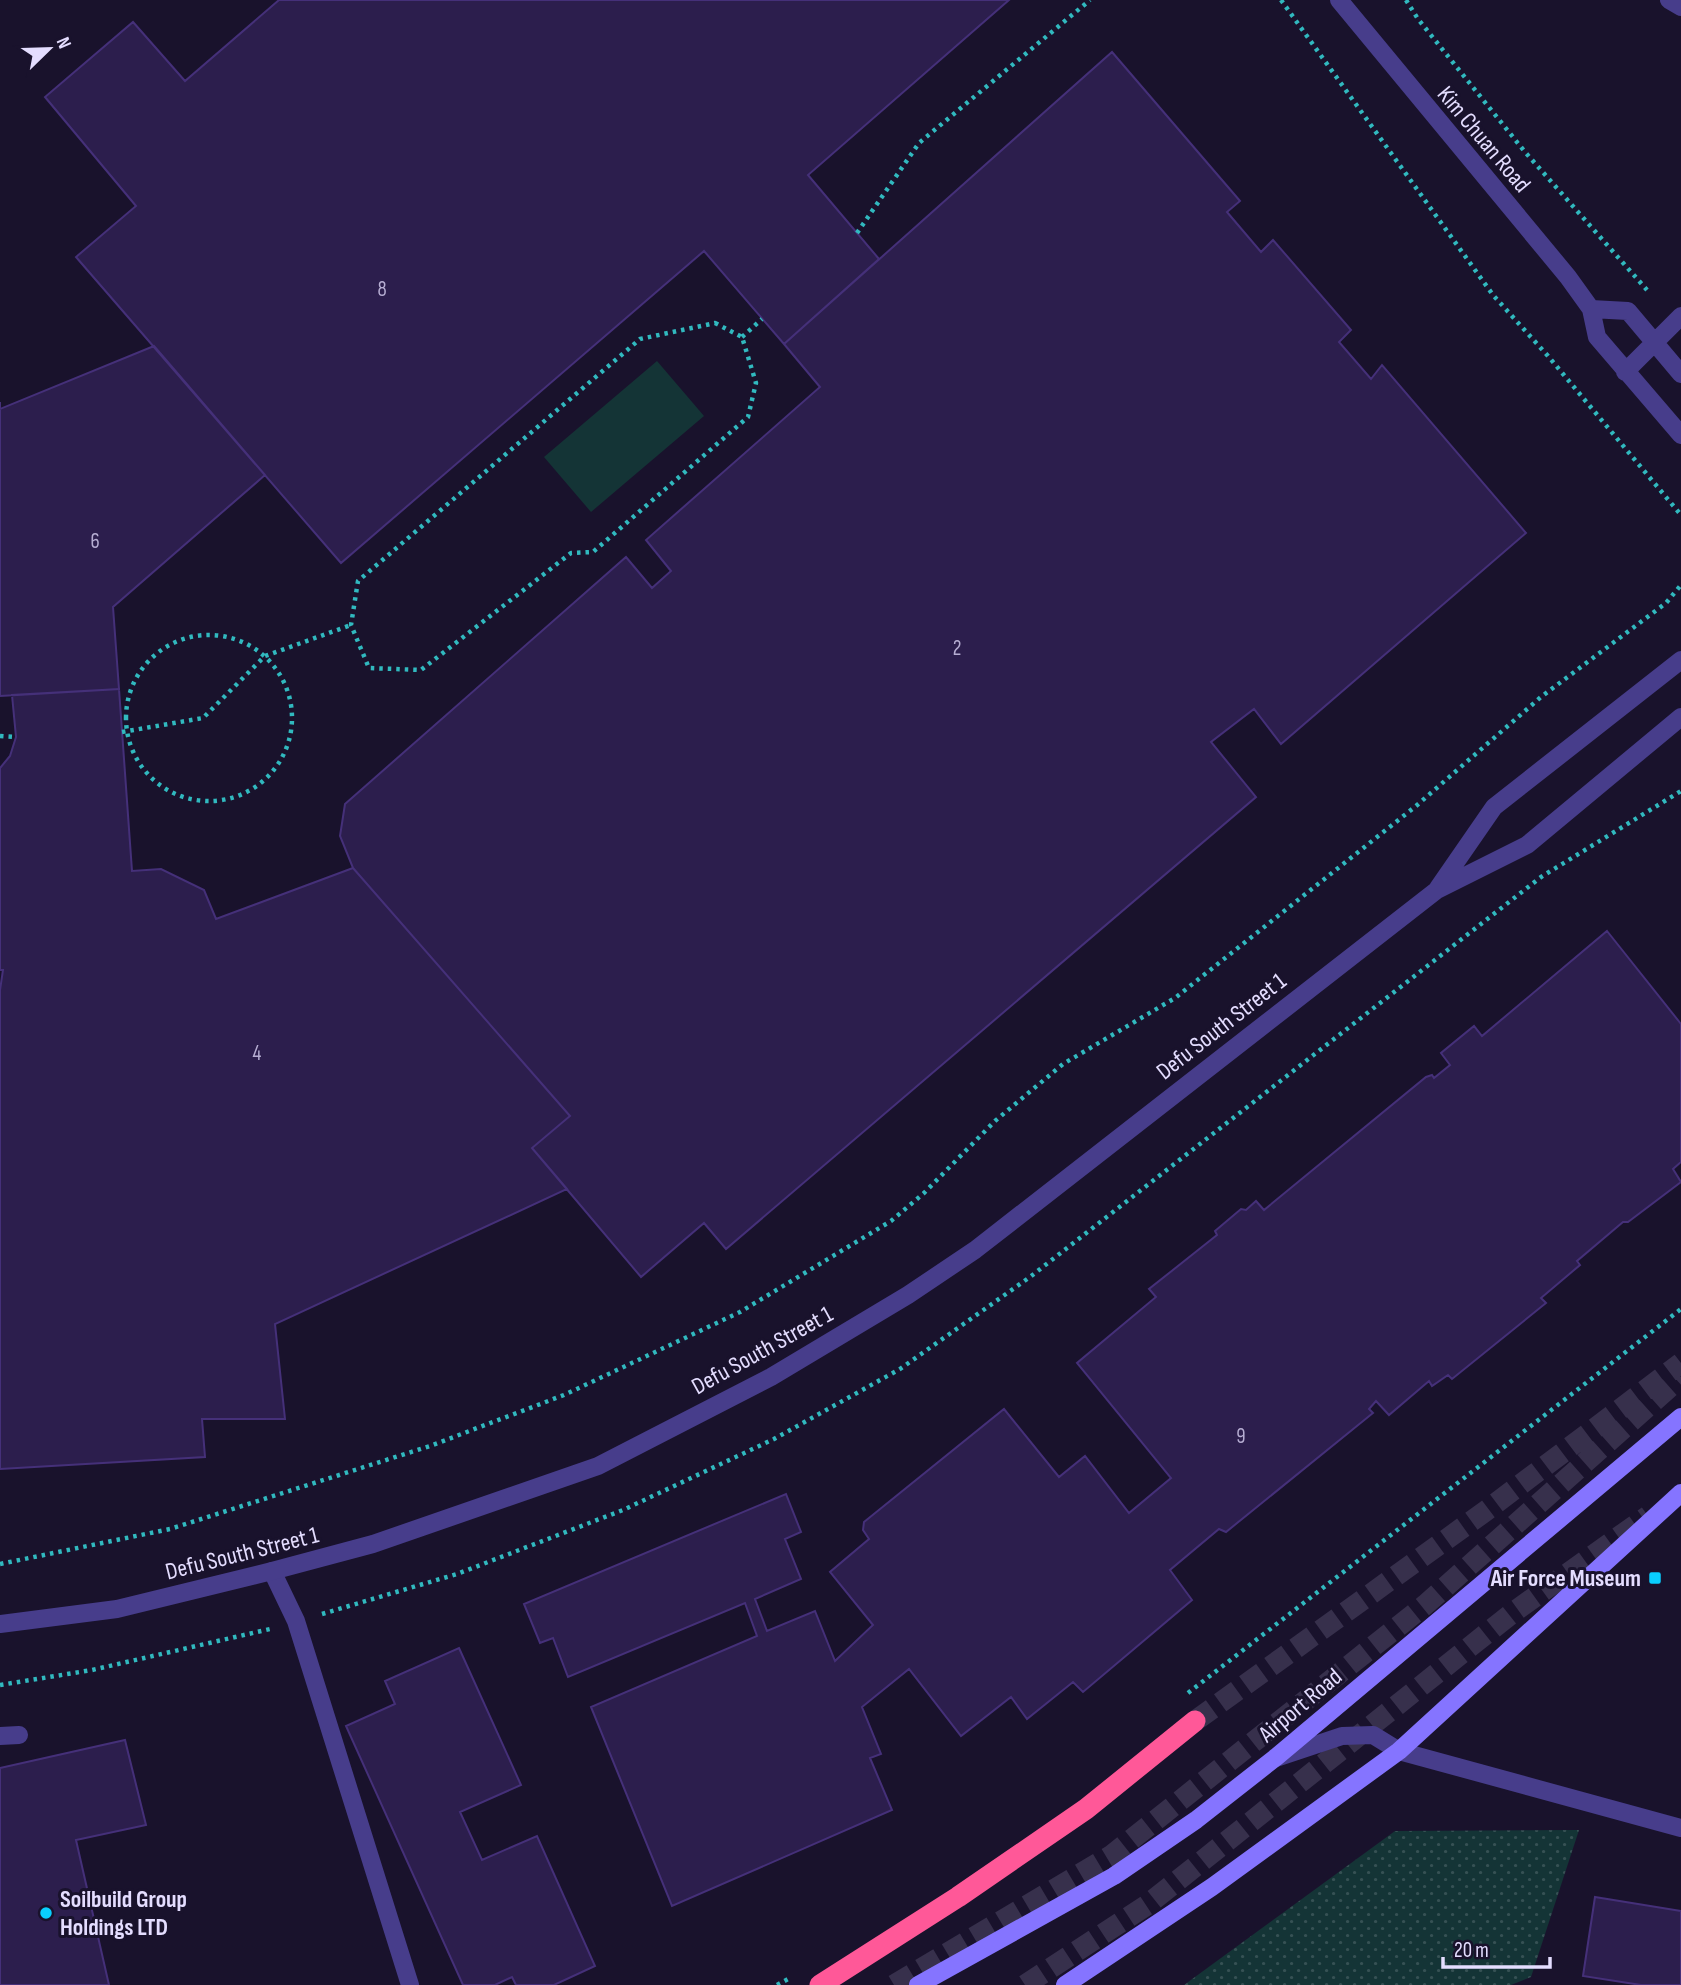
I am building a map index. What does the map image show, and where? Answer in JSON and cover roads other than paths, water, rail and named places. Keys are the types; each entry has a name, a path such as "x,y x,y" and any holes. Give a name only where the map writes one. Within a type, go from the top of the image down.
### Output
{"highway":[{"path":"820,1985 958,1897 1086,1809 1195,1721"}],"main road":[{"name":"Airport Road","path":"918,1985 1126,1869 1159,1847 1275,1758 1681,1417"},
{"path":"1660,1435 1681,1433"},
{"path":"1065,1985 1212,1887 1399,1751 1681,1493"}],"street":[{"name":"Kim Chuan Road","path":"1339,0 1591,309 1597,337 1681,435"},
{"path":"1669,0 1681,7"},
{"path":"1591,309 1628,312 1681,374"},
{"path":"1625,372 1678,319"},
{"name":"Defu South Street 1","path":"1437,890 1494,807 1681,660"},
{"name":"Defu South Street 1","path":"0,1624 117,1609 373,1544 598,1466 771,1377 908,1295 975,1250 1437,890 1527,845 1681,716"},
{"path":"272,1571 296,1621 410,1985"},
{"path":"0,1736 19,1735"},
{"path":"1275,1758 1342,1736 1373,1735 1399,1751 1681,1828"}],"tunnel":[{"path":"1195,1721 1487,1510 1681,1363"},
{"path":"894,1985 1112,1855 1425,1605 1681,1377"},
{"path":"1025,1985 1147,1905 1511,1614 1648,1516"}],"place":[{"name":"Air Force Museum","path":"1655,1578"},
{"name":"Soilbuild Group Holdings LTD","path":"46,1913"}]}
